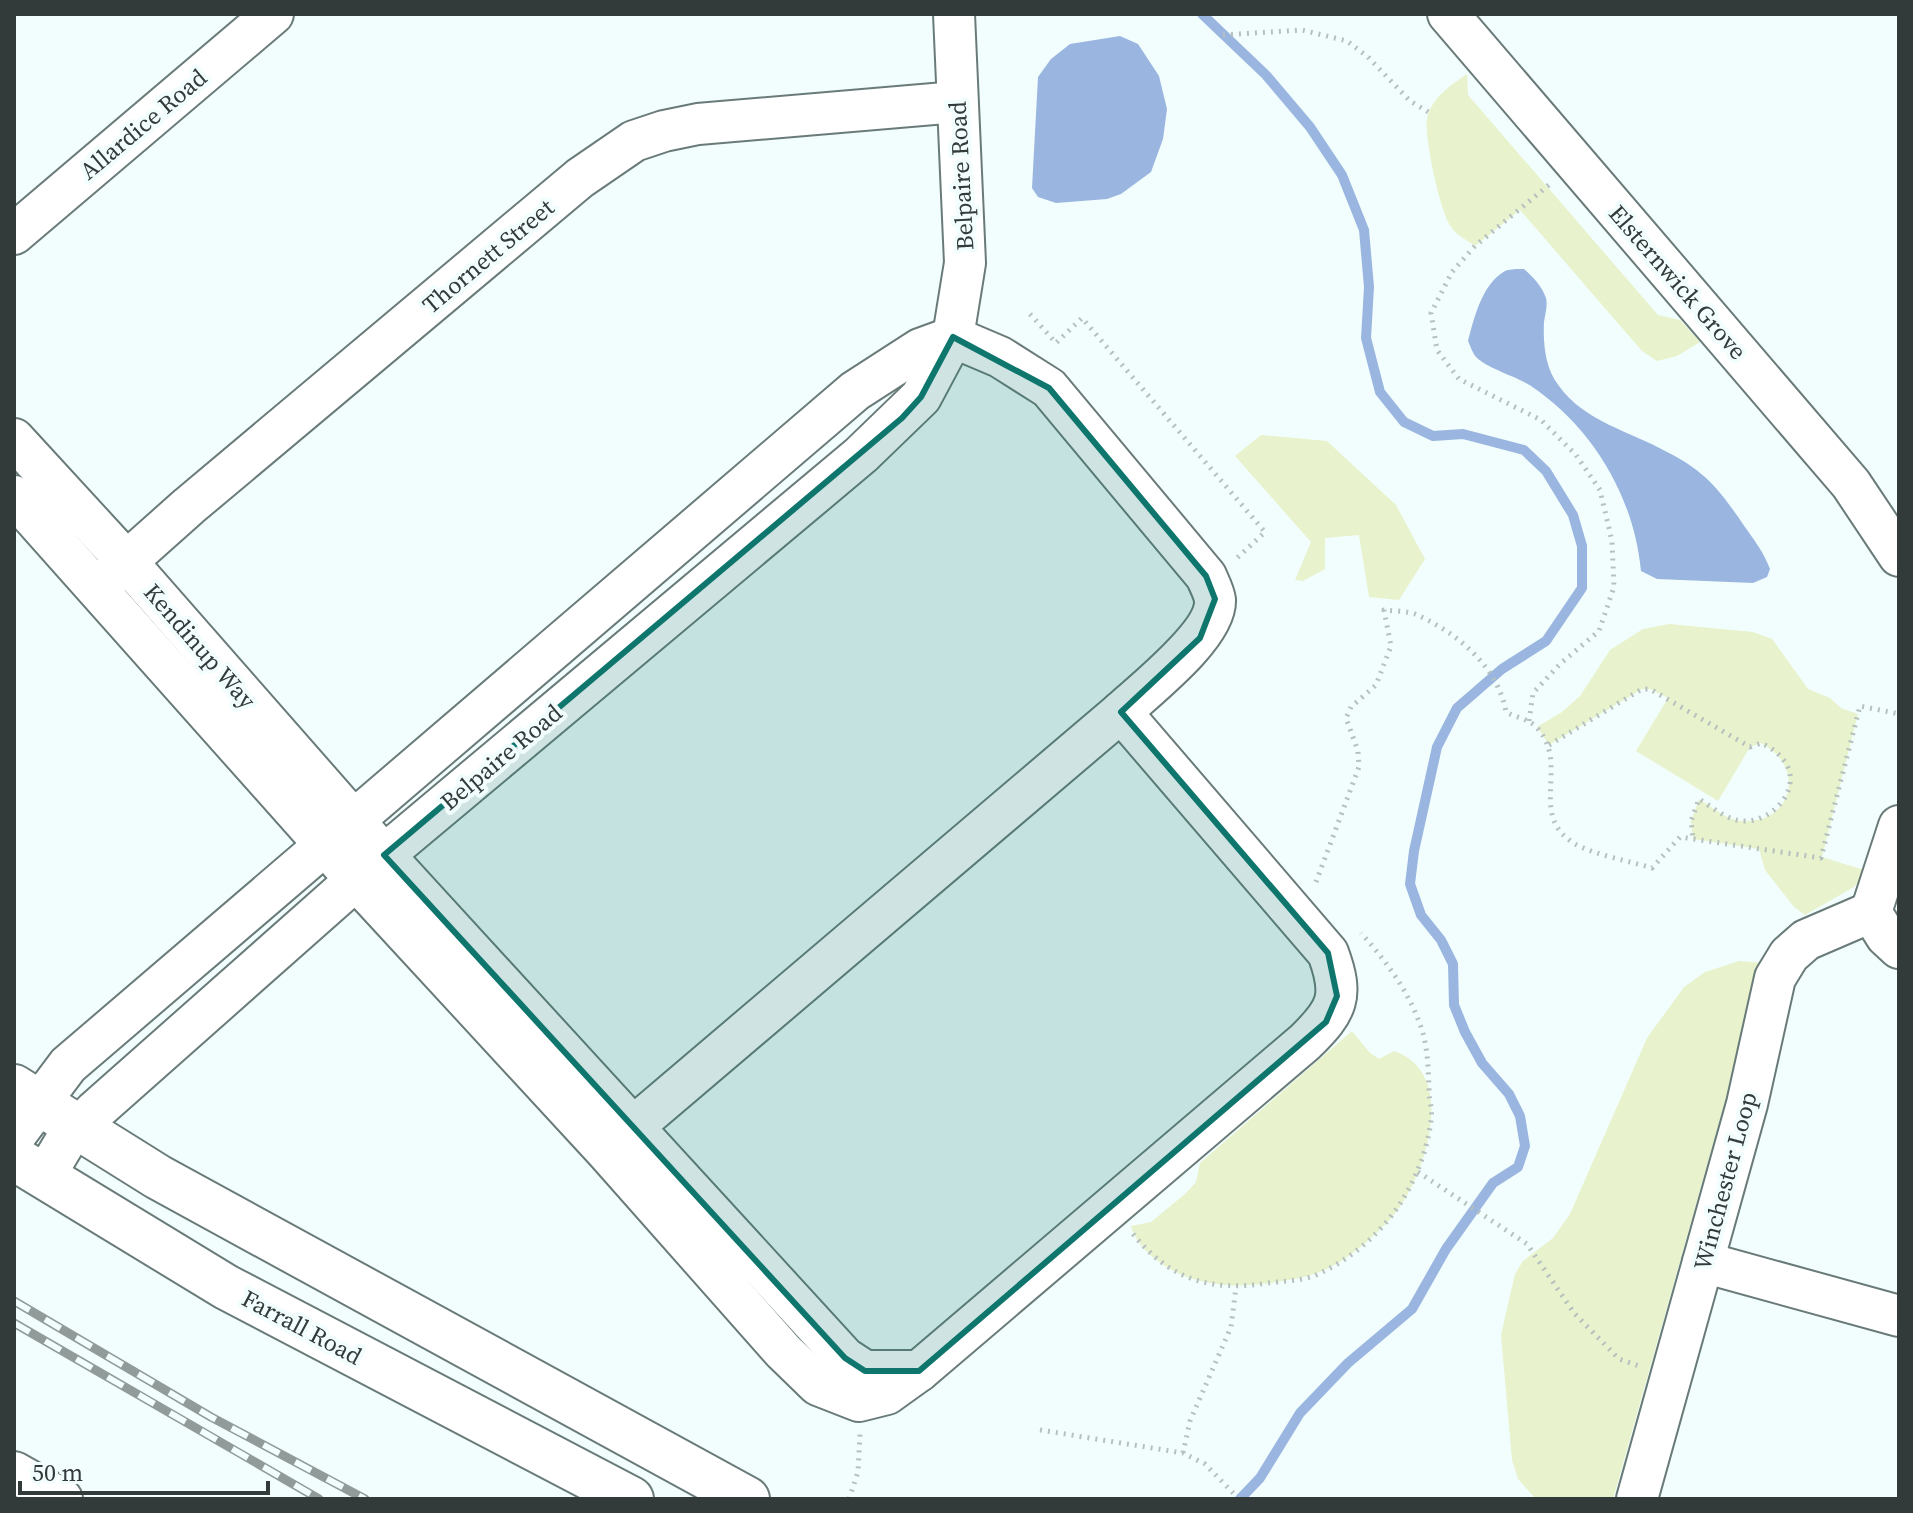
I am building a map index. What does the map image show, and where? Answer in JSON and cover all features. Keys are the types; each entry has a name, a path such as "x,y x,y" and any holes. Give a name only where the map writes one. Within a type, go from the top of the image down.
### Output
{"main road":[{"name":"Farrall Road","path":"22,1109 79,1128 158,1177 747,1499"},
{"name":"Farrall Road","path":"29,1168 226,1287 614,1490"},
{"name":"Farrall Road","path":"408,1313 450,1359 596,1441 608,1454 608,1471 614,1490"}],"street":[{"name":"Allardice Road","path":"14,234 273,14"},
{"name":"Belpaire Road","path":"29,1168 65,1142 370,868 861,455 921,397 953,337 965,263 954,14"},
{"name":"Elsternwick Grove","path":"1448,14 1851,484 1899,556"},
{"name":"Thornett Street","path":"97,588 580,178 634,141 698,124 957,102"},
{"name":"Belpaire Road","path":"22,1109 68,1065 338,832 855,391 920,349 953,337"},
{"path":"620,1139 1121,712 1200,638 1212,618 1215,599 1206,576 1049,388 1000,357 953,337"},
{"name":"Kendinup Way","path":"16,444 127,562 230,708 370,868 620,1139 783,1351 818,1385 859,1401 887,1394 919,1371 1305,1042 1326,1022 1337,996 1337,977 1328,953 1121,712"},
{"name":"Kendinup Way","path":"14,496 97,588 230,708"},
{"path":"1899,826 1871,912 1886,936 1899,948"},
{"name":"Winchester Loop","path":"1637,1499 1747,1104 1775,978 1789,955 1806,940 1871,912"},
{"path":"1703,1262 1899,1316"},
{"path":"14,1472 62,1499"}],"path":[{"path":"1223,35 1302,30 1347,41 1368,57 1410,101 1430,113"},
{"path":"1529,721 1533,693 1561,663 1599,631 1614,587 1612,541 1600,490 1576,455 1541,420 1459,379 1437,350 1431,313 1452,272 1475,246 1575,162"},
{"path":"1314,887 1359,767 1358,751 1346,718 1351,707 1376,685 1391,646 1384,610 1413,613 1464,643 1478,657 1503,693 1506,712 1537,727 1549,745 1553,772 1549,794 1551,818 1562,834 1577,845 1652,868 1680,837 1821,858 1860,706 1899,714"},
{"path":"1549,745 1642,689 1650,689 1750,747 1761,743 1786,763 1790,778 1786,797 1775,811 1761,818 1743,821 1723,815 1699,799 1691,821 1693,839"},
{"path":"1131,1226 1133,1235 1169,1270 1200,1281 1236,1287 1314,1276 1350,1255 1377,1232 1401,1205 1418,1172 1432,1117 1429,1055 1419,1020 1406,994 1386,962 1360,931"},
{"path":"1418,1172 1527,1244 1574,1313 1619,1359 1647,1369"},
{"path":"1183,1453 1190,1421 1231,1327 1236,1287"},
{"path":"1040,1430 1183,1453 1205,1464 1239,1499"},
{"path":"849,1499 858,1472 860,1432"}],"highlighted area":[{"path":"953,337 1049,388 1206,576 1215,599 1200,638 1121,712 1328,953 1337,996 1326,1022 919,1371 865,1371 845,1358 384,855 902,418 921,397"}],"green space":[{"path":"1467,74 1468,95 1658,315 1680,320 1700,342 1677,356 1657,361 1642,351 1520,210 1475,246 1453,230 1442,206 1434,174 1427,119 1437,98"},
{"path":"1261,435 1327,441 1396,505 1425,559 1399,600 1369,597 1359,535 1325,538 1325,569 1303,581 1295,580 1311,542 1235,456"},
{"path":"1669,624 1753,632 1772,639 1808,689 1858,714 1822,857 1867,871 1854,887 1805,915 1794,907 1765,870 1759,849 1693,839 1691,821 1699,799 1732,819 1760,819 1782,804 1788,792 1789,779 1785,766 1776,754 1761,743 1750,747 1718,801 1636,751 1668,698 1650,689 1642,689 1549,745 1537,727 1562,712 1580,696 1610,650 1643,629"},
{"path":"1739,961 1764,963 1613,1499 1536,1499 1518,1479 1512,1460 1501,1335 1515,1274 1523,1261 1553,1238 1570,1214 1647,1038 1684,987 1705,972"},
{"path":"1352,1031 1379,1059 1394,1051 1413,1062 1425,1078 1431,1098 1431,1120 1420,1166 1412,1187 1391,1218 1340,1262 1312,1275 1282,1281 1239,1285 1208,1283 1187,1277 1153,1258 1139,1243 1131,1226 1151,1222 1185,1194 1196,1182 1200,1163"}],"water":[{"path":"1120,36 1138,44 1159,76 1167,109 1163,139 1151,172 1121,194 1107,199 1056,203 1038,197 1032,188 1038,77 1051,59 1070,44"},
{"path":"1524,269 1540,286 1546,298 1545,347 1548,364 1559,386 1582,409 1667,452 1703,475 1728,503 1759,547 1770,569 1767,577 1753,583 1657,579 1641,571 1630,517 1607,466 1591,443 1553,403 1531,386 1476,357 1468,341 1480,302 1490,284 1505,271"}],"waterway":[{"path":"1202,14 1266,75 1310,127 1342,175 1364,230 1369,287 1366,338 1380,392 1404,422 1433,436 1463,434 1524,450 1546,471 1573,515 1582,546 1582,588 1546,641 1502,669 1457,708 1437,747 1414,851 1410,884 1421,915 1441,940 1453,964 1454,1005 1465,1032 1482,1063 1509,1094 1520,1116 1525,1146 1518,1167 1493,1183 1446,1249 1412,1309 1348,1363 1300,1413 1260,1478 1240,1499"}],"railway":[{"path":"14,1301 211,1417 365,1499"},
{"path":"14,1323 319,1499"}]}
